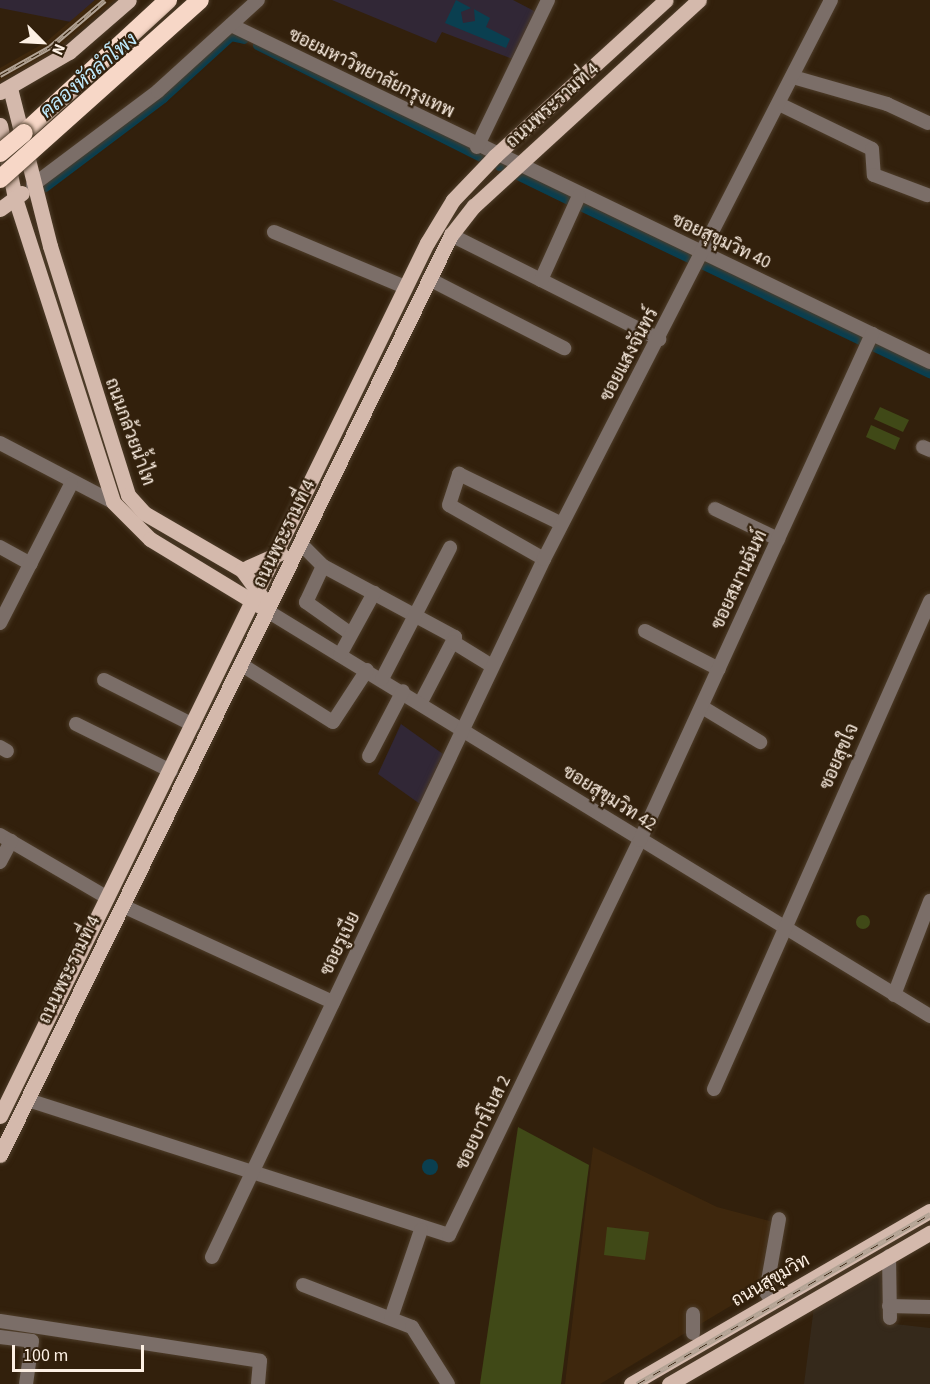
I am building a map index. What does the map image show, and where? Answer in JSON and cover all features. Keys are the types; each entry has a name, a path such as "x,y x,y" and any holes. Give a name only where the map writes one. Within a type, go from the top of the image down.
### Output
{"highway":[{"path":"4,156 168,0"},
{"path":"0,179 200,0"}],"main road":[{"path":"5,89 69,52 129,0"},
{"name":"ถนนพระรามที่ 4","path":"0,1116 280,553 405,287 453,200 495,156 666,0"},
{"name":"ถนนพระรามที่ 4","path":"0,1155 302,545 452,235 516,166 699,0"},
{"name":"ถนนกล้วยน้ำไท","path":"5,89 128,495 144,513 242,570 257,597 269,612"},
{"name":"ถนนกล้วยน้ำไท","path":"0,125 4,156 15,198 113,502 150,539 257,597"},
{"path":"0,208 33,185"},
{"path":"113,502 128,495"},
{"path":"242,570 280,553"},
{"path":"108,898 123,906"},
{"name":"ถนนสุขุมวิท","path":"631,1384 930,1211"},
{"name":"ถนนสุขุมวิท","path":"669,1384 930,1233"},
{"path":"816,1277 825,1293"}],"street":[{"path":"33,185 158,91 258,0"},
{"path":"477,147 548,0"},
{"name":"ซอยแสงจันทร์","path":"462,728 544,559 704,254 831,0"},
{"name":"ซอยมหาวิทยาลัยกรุงเทพ","path":"231,25 495,156"},
{"path":"793,76 886,104 928,123"},
{"path":"779,104 872,149 874,175 927,195"},
{"name":"ซอยสุขุมวิท 40","path":"495,156 704,254 869,341 930,362"},
{"path":"541,280 579,196"},
{"path":"274,232 405,287"},
{"path":"452,235 659,339"},
{"path":"429,279 564,348"},
{"name":"ซอยสมานฉันท์","path":"640,840 869,341"},
{"path":"0,443 71,484 113,502"},
{"path":"544,559 447,503 459,474 562,524"},
{"path":"0,623 71,484"},
{"path":"715,509 778,539"},
{"path":"302,545 323,566 455,637 420,702"},
{"path":"0,547 31,564"},
{"path":"382,679 416,618 450,548"},
{"path":"323,566 306,602 351,634"},
{"path":"340,655 374,593"},
{"name":"ซอยสุขใจ","path":"714,1089 930,601"},
{"name":"ซอยสุขุมวิท 42","path":"269,612 403,691 640,840 930,1016"},
{"path":"645,631 719,669"},
{"path":"453,642 492,666"},
{"path":"242,665 333,722 367,670"},
{"path":"104,680 193,725"},
{"path":"369,756 403,691"},
{"path":"702,706 760,742"},
{"path":"76,724 171,771"},
{"name":"ซอยรูเบีย","path":"212,1257 462,728"},
{"path":"0,862 5,838 108,898"},
{"name":"ซอยบาร์โบส 2","path":"28,1100 422,1230 449,1235 640,840"},
{"path":"894,994 930,901"},
{"path":"123,906 333,1002"},
{"path":"772,1302 766,1292 779,1219"},
{"path":"391,1318 422,1230"},
{"path":"889,1256 890,1312 930,1307"},
{"path":"303,1285 391,1318 415,1330 448,1384"},
{"path":"693,1314 693,1333"},
{"path":"0,1321 260,1361 258,1384"},
{"path":"0,1337 32,1341 26,1384"}],"shaded area":[{"path":"0,0 95,0 71,22 0,8"},
{"path":"95,0 115,0 54,53 0,82 0,68 46,42"},
{"path":"332,0 513,0 538,13 515,60 442,32 436,43"},
{"path":"401,724 443,754 420,804 378,774"},
{"path":"593,1147 717,1207 773,1222 764,1286 600,1384 565,1384"},
{"path":"884,1267 886,1323 930,1328 930,1384 804,1384 815,1299"}],"green space":[{"path":"880,407 909,420 903,432 874,419"},
{"path":"871,425 900,438 895,450 866,437"},
{"path":"863,915 868,917 870,922 868,927 863,929 858,927 856,922 858,917"},
{"path":"518,1127 589,1165 561,1384 480,1384"},
{"path":"607,1227 649,1232 645,1260 604,1255"}],"water":[{"path":"456,0 471,8 461,12 463,23 475,21 474,9 490,18 486,27 510,39 506,48 445,23"},
{"path":"430,1159 438,1167 430,1175 422,1167"}],"waterway":[{"path":"45,187 163,98 231,36 244,39"},
{"path":"257,45 485,159"},
{"path":"517,175 568,200"},
{"path":"578,205 930,374"}],"railway":[{"path":"0,75 50,47 105,0"},
{"path":"637,1384 930,1214"}],"water label":[{"name":"คลองหัวลำโพง","path":"89,76"}]}
